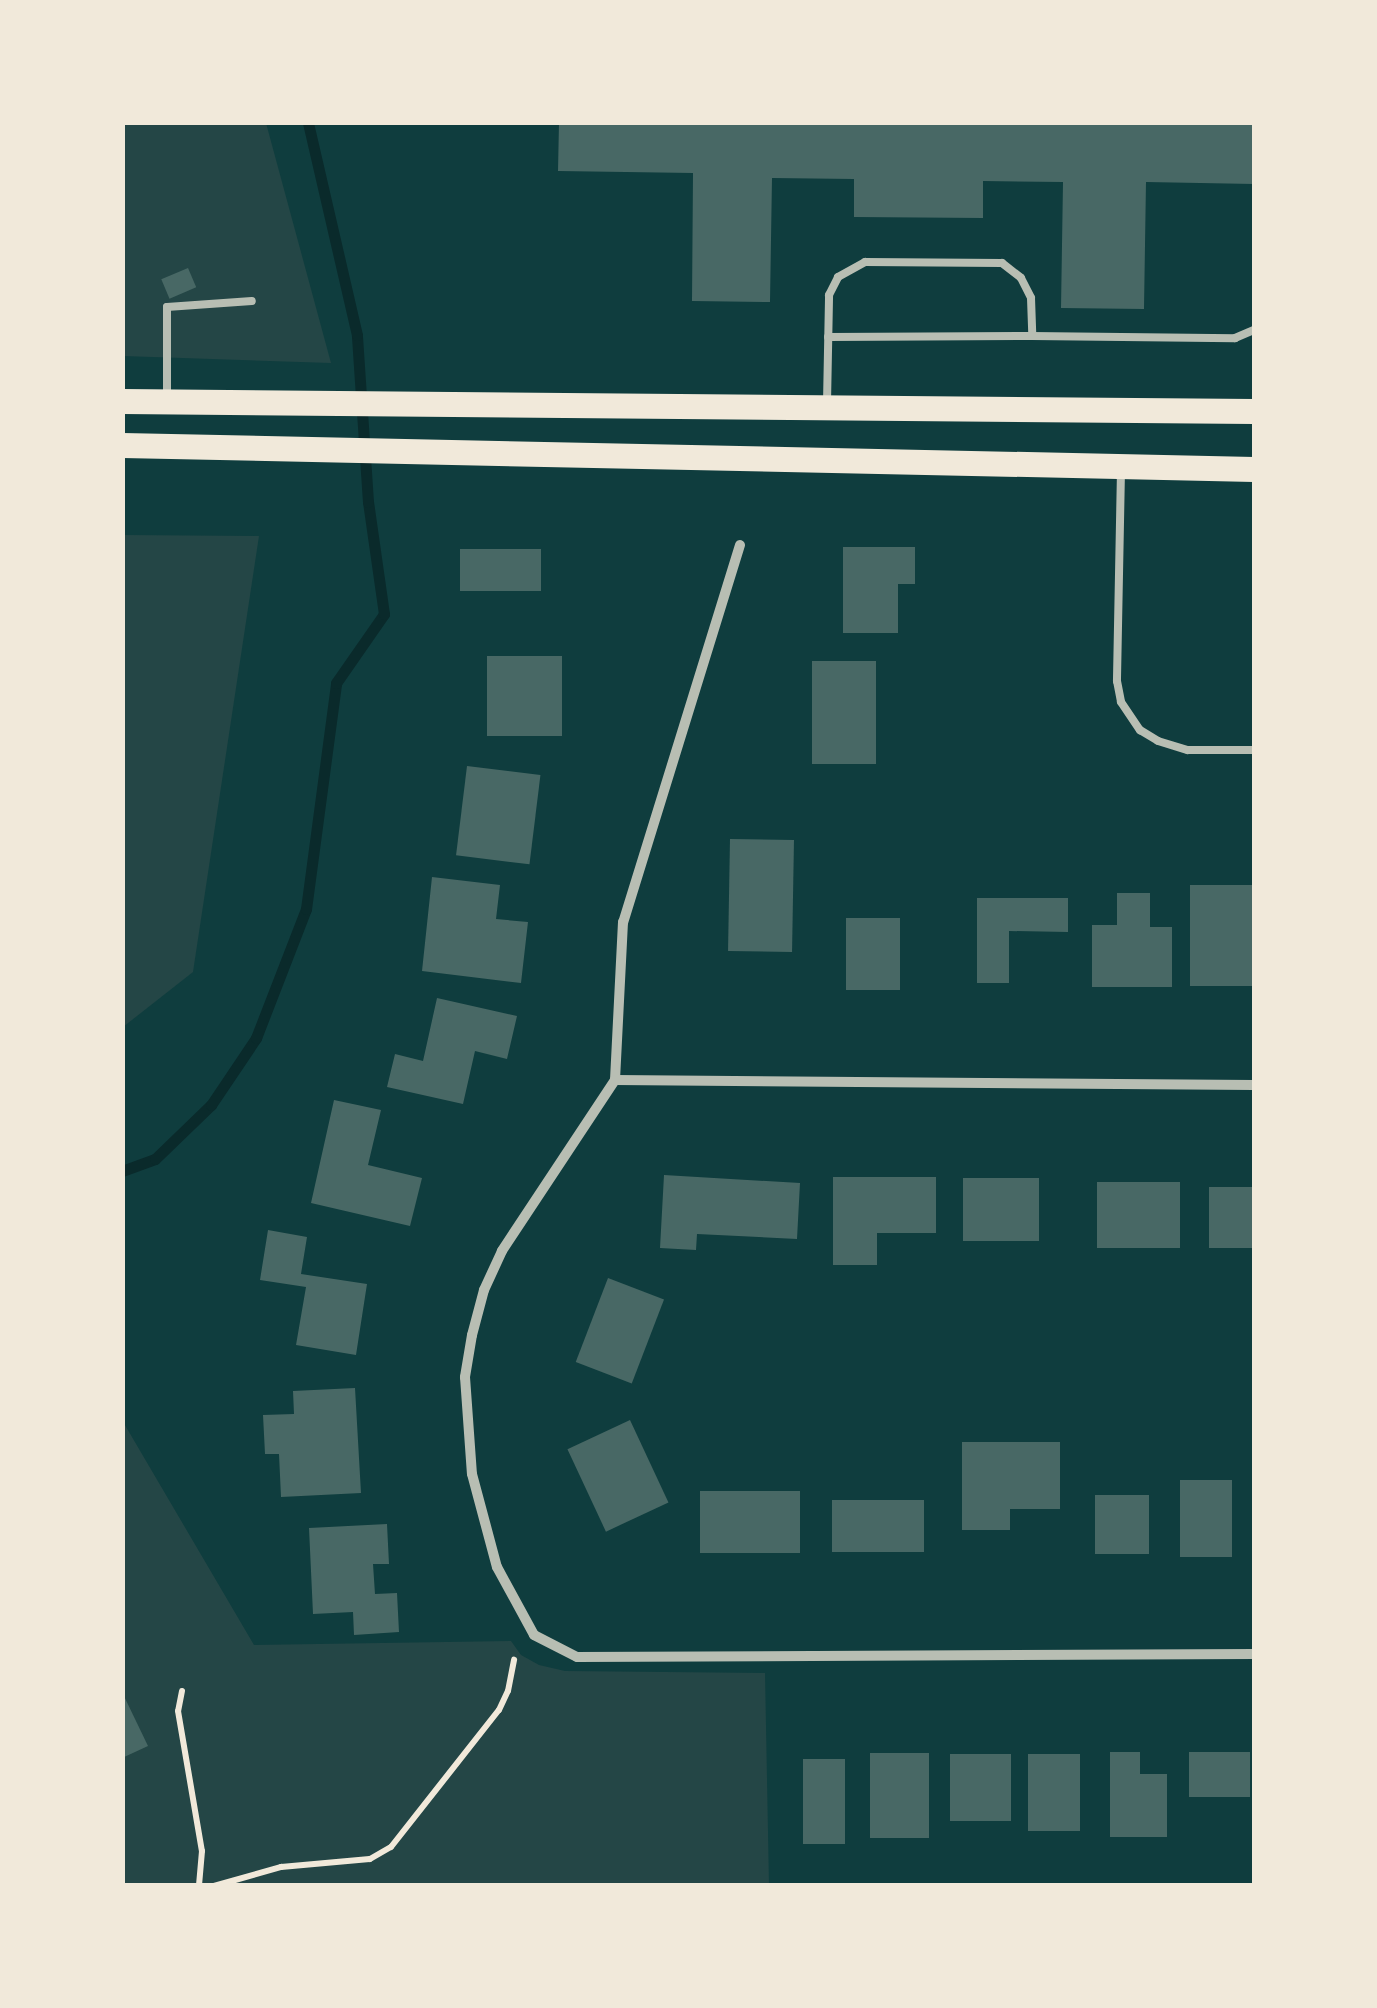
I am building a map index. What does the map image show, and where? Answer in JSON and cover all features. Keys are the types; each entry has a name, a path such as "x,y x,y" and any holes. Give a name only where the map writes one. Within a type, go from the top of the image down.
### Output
{"main road":[{"path":"122,401 1254,411"},
{"path":"122,445 1254,469"}],"street":[{"path":"740,545 623,922 615,1080 502,1251 484,1290 465,1377 472,1474 481,1519 497,1566 534,1635 550,1647 577,1657 1254,1654"},
{"path":"615,1080 1254,1085"}],"lane":[{"path":"827,408 829,296 838,277 865,262 1002,263 1020,278 1031,298 1032,336"},
{"path":"167,402 167,307 252,301"},
{"path":"828,337 1235,338 1254,330"},
{"path":"1120,466 1116,681 1121,702 1140,730 1158,741 1188,750 1254,750"}],"path":[{"path":"214,1886 281,1867 370,1859 391,1846 498,1710 508,1691 514,1660"},
{"path":"182,1692 178,1711 202,1851 199,1886"}],"shaded area":[{"path":"123,123 266,123 331,363 123,356"},
{"path":"123,535 259,536 193,972 123,1027"},
{"path":"122,1420 254,1645 511,1641 521,1655 539,1665 565,1671 765,1673 769,1885 123,1885"}],"building":[{"path":"559,122 1254,122 1254,184 1146,182 1144,309 1061,308 1063,182 983,181 983,218 854,217 854,179 772,178 770,302 692,301 693,173 558,171"},
{"path":"188,268 196,287 170,299 161,279"},
{"path":"843,547 915,547 915,584 898,584 898,633 843,633"},
{"path":"460,549 541,549 541,591 460,591"},
{"path":"487,656 562,656 562,736 487,736"},
{"path":"812,661 876,661 876,764 812,764"},
{"path":"467,766 540,775 529,864 456,855"},
{"path":"730,839 794,840 792,952 728,951"},
{"path":"432,877 500,885 496,919 528,922 521,983 422,971"},
{"path":"1190,885 1254,885 1254,986 1190,986"},
{"path":"1117,893 1150,893 1150,927 1172,927 1172,987 1092,987 1092,925 1117,925"},
{"path":"977,898 1068,898 1068,932 1009,931 1009,983 977,983"},
{"path":"846,918 900,918 900,990 846,990"},
{"path":"437,998 517,1016 507,1059 475,1051 463,1104 387,1087 395,1054 423,1061"},
{"path":"334,1100 381,1110 368,1165 422,1178 410,1226 311,1203"},
{"path":"664,1175 800,1183 797,1239 697,1234 696,1250 660,1248"},
{"path":"833,1177 936,1177 936,1233 877,1233 877,1265 833,1265"},
{"path":"963,1178 1039,1178 1039,1241 963,1241"},
{"path":"1097,1182 1180,1182 1180,1248 1097,1248"},
{"path":"1209,1187 1254,1187 1254,1248 1209,1248"},
{"path":"268,1230 307,1237 301,1274 367,1284 356,1355 296,1345 306,1287 260,1280"},
{"path":"608,1278 664,1300 632,1384 576,1362"},
{"path":"355,1388 361,1493 281,1497 279,1454 265,1454 263,1415 294,1414 293,1391"},
{"path":"630,1420 668,1502 606,1532 567,1449"},
{"path":"962,1442 1060,1442 1060,1509 1010,1509 1010,1530 962,1530"},
{"path":"1180,1480 1232,1480 1232,1557 1180,1557"},
{"path":"700,1491 800,1491 800,1553 700,1553"},
{"path":"1095,1495 1149,1495 1149,1554 1095,1554"},
{"path":"832,1500 924,1500 924,1552 832,1552"},
{"path":"387,1524 389,1564 373,1564 375,1594 397,1593 399,1632 354,1635 353,1612 313,1614 309,1528"},
{"path":"122,1692 148,1746 122,1758"},
{"path":"1110,1752 1140,1752 1140,1774 1167,1774 1167,1837 1110,1837"},
{"path":"1189,1752 1250,1752 1250,1797 1189,1797"},
{"path":"870,1753 929,1753 929,1838 870,1838"},
{"path":"950,1754 1011,1754 1011,1821 950,1821"},
{"path":"1028,1754 1080,1754 1080,1831 1028,1831"},
{"path":"803,1759 845,1759 845,1844 803,1844"}],"waterway":[{"path":"122,1171 155,1159 211,1105 256,1038 306,909 336,683 384,614 368,502 357,335 308,122"}]}
